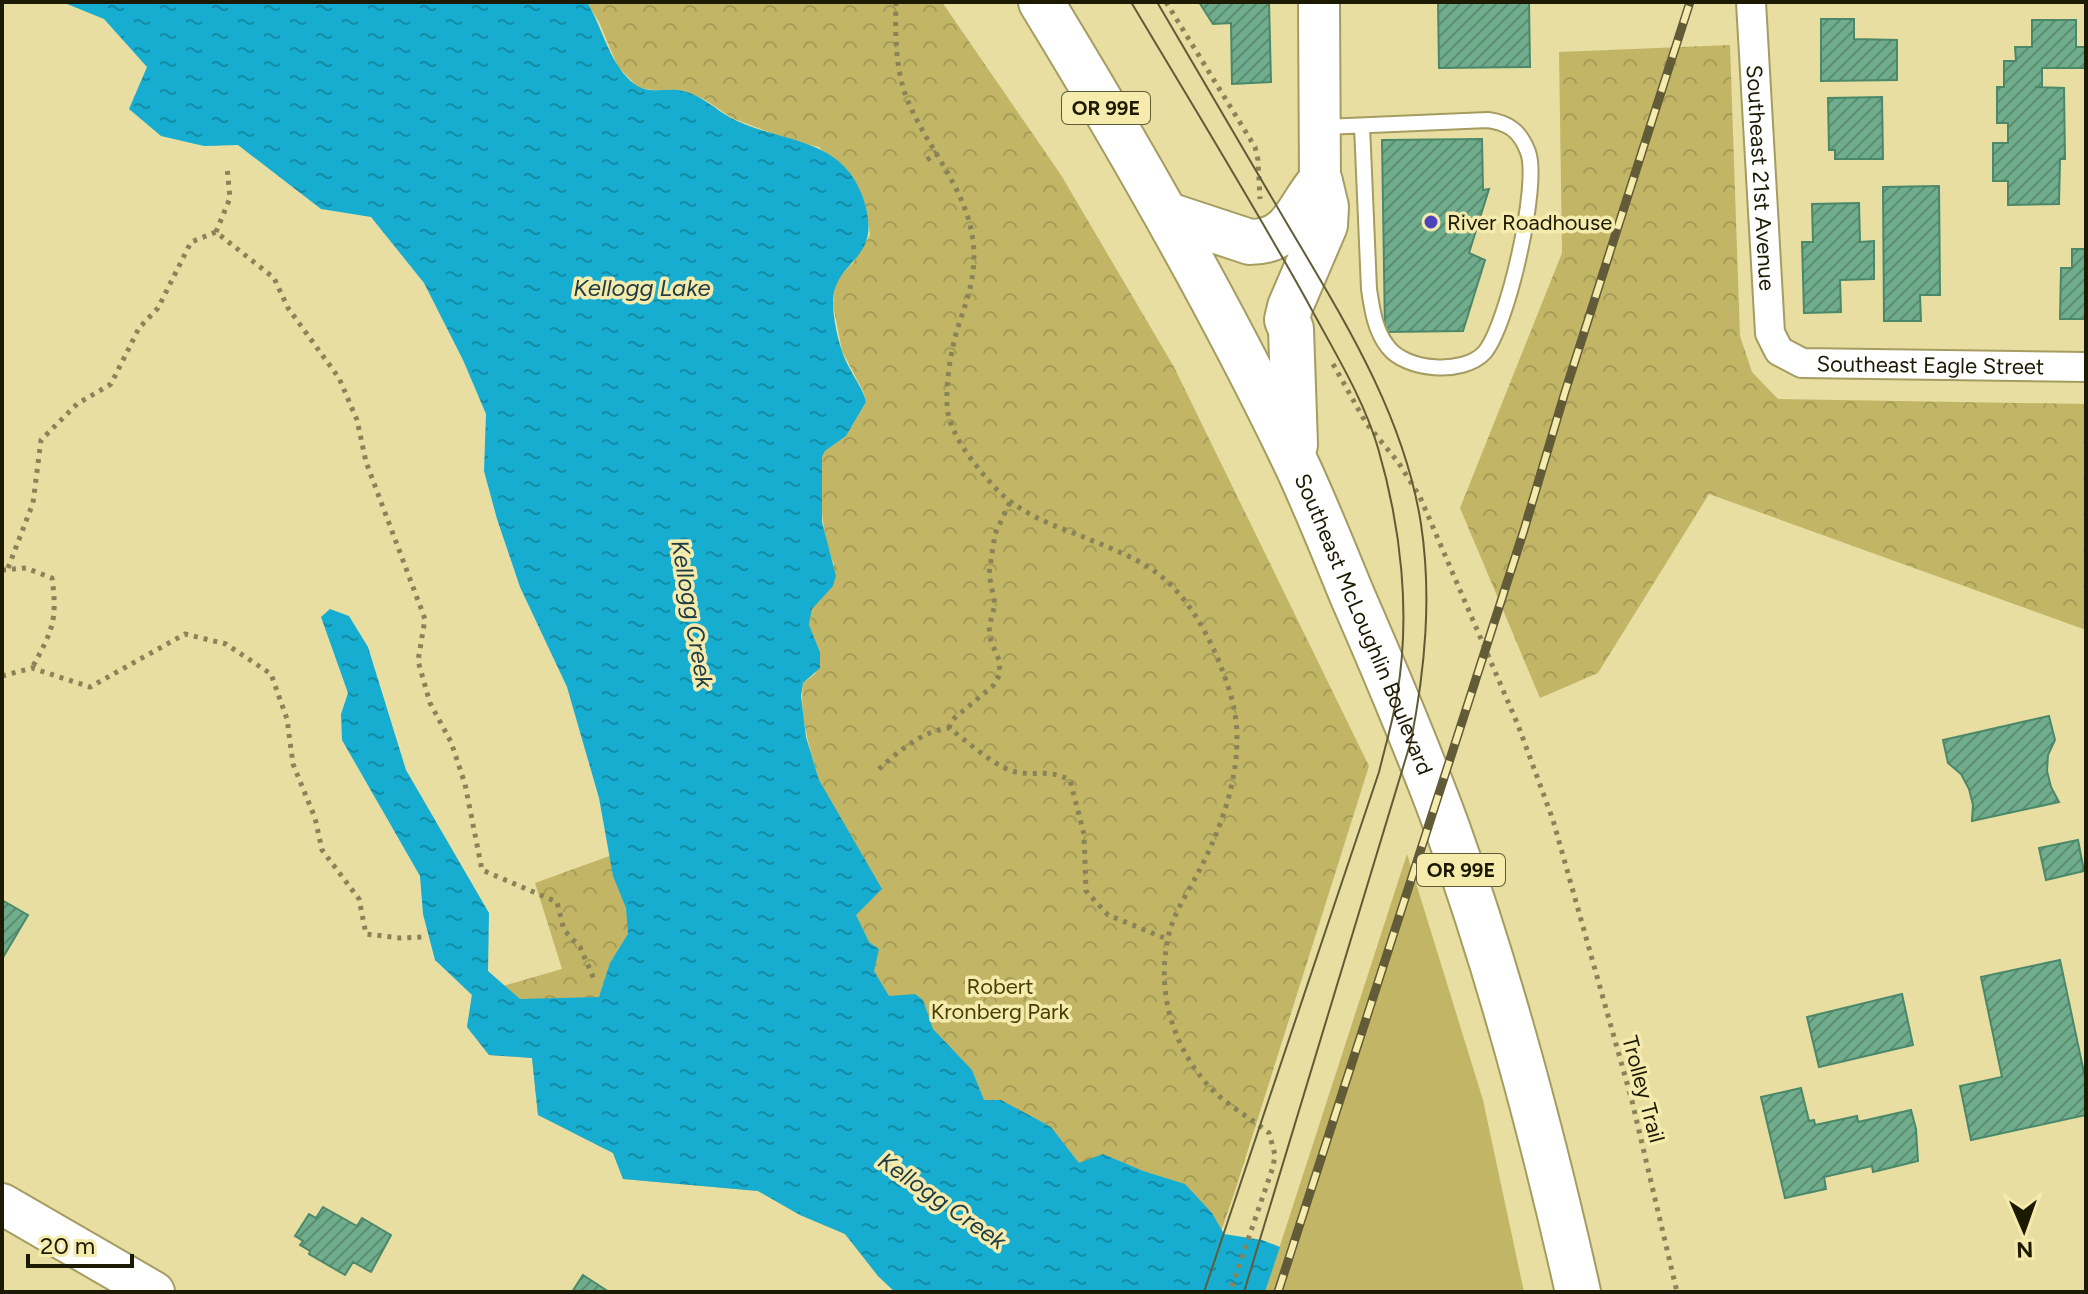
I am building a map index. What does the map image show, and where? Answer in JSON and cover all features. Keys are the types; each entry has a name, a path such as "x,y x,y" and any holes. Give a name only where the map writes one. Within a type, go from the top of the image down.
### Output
{"main road":[{"name":"Southeast McLoughlin Boulevard","path":"1041,2 1168,215 1296,463 1394,693 1447,830 1489,955 1532,1098 1578,1292"},
{"path":"1168,215 1250,242 1270,239 1297,219 1306,198 1320,182"},
{"path":"1296,463 1291,329 1287,320 1325,225 1326,207 1320,182"}],"street":[{"path":"1319,2 1320,182"},
{"name":"Southeast 21st Avenue","path":"1751,2 1770,333 1779,351"},
{"name":"Southeast Eagle Street","path":"1779,351 1802,363 2086,367"},
{"path":"2,1204 154,1292"}],"lane":[{"path":"1319,127 1488,120 1502,122 1515,129 1528,152 1531,185 1512,279 1492,339 1483,353 1468,363 1448,366 1415,363 1392,352 1382,338 1369,289 1362,126"}],"path":[{"path":"896,2 901,82 910,106 937,152 972,236 976,265 950,361 948,413 961,443 990,482 1023,512 1156,572 1190,608 1224,674 1232,699 1236,736 1230,795 1167,939 1165,1001 1173,1030 1207,1085 1269,1133 1275,1155 1230,1292"},
{"path":"1166,2 1255,147 1260,212 1270,239"},
{"path":"927,160 937,152"},
{"path":"32,668 52,632 55,602 52,578 26,568 5,569 33,503 41,440 77,404 111,384 139,328 158,308 191,242 216,232 230,198 227,167"},
{"path":"216,232 274,278 288,308 339,378 357,420 366,462 425,619 418,661 430,703 451,742 465,784 482,870 557,902 564,930 580,947 594,979"},
{"name":"Trolley Trail","path":"1328,353 1366,423 1398,462 1420,497 1540,779 1632,1101 1677,1292"},
{"path":"949,728 952,720 993,686 1000,674 989,627 995,604 989,574 995,534 1010,502"},
{"path":"2,676 32,668 90,687 185,634 226,644 271,674 287,719 293,764 315,818 322,850 359,899 366,934 423,937"},
{"path":"879,769 897,752 935,729 949,728 1007,769 1020,773 1056,772 1070,780 1085,843 1086,891 1108,915 1167,939"}],"green space":[{"name":"Robert Kronberg Park","path":"587,2 942,2 1061,175 1174,367 1369,766 1235,1191 1200,1292 895,1292 878,1276 845,1234 800,1215 758,1191 623,1179 613,1153 538,1115 532,1058 489,1055 467,1027 472,995 562,969 535,883 819,780 806,732 802,695 803,683 815,674 820,652 809,626 812,609 821,598 834,565 822,512 822,457 825,451 846,436 866,402 842,351 833,304 835,286 870,235 861,193 819,147 792,141 732,118 704,99 682,90 639,88 618,67"},
{"path":"1730,45 1740,336 1752,372 1778,399 2086,404 2086,630 1709,494 1598,673 1540,698 1460,508 1562,253 1559,52"},
{"path":"1407,854 1483,1100 1524,1292 1265,1292"}],"water":[{"name":"Kellogg Lake","path":"62,2 587,2 613,58 636,85 647,90 691,93 731,118 824,151 839,162 852,176 862,195 868,218 864,247 841,277 835,289 833,305 840,347 866,402 846,436 825,451 822,457 822,522 836,576 833,586 812,609 809,625 820,652 820,668 803,683 801,696 806,737 819,780 882,889 856,915 869,942 879,949 874,971 889,996 915,994 923,1000 933,1029 972,1070 984,1100 1001,1100 1051,1127 1079,1163 1103,1154 1185,1184 1212,1213 1224,1234 1262,1240 1280,1247 1265,1292 895,1292 878,1276 845,1234 800,1215 758,1191 623,1179 613,1153 538,1115 532,1058 489,1055 467,1027 472,995 435,960 423,914 420,876 342,740 341,714 348,693 321,617 330,609 349,616 368,647 406,770 489,913 488,971 520,999 599,997 610,963 628,934 626,908 613,876 599,798 567,687 520,587 497,519 484,471 486,414 463,360 424,283 371,217 321,209 238,145 204,146 161,136 129,109 147,67 104,19"}],"building":[{"path":"1199,2 1269,2 1271,82 1232,84 1231,23 1213,24"},
{"path":"1438,2 1529,2 1530,67 1439,68"},
{"path":"1821,19 1854,19 1854,39 1897,40 1897,80 1821,81"},
{"path":"2032,20 2076,20 2076,47 2086,47 2086,68 2042,68 2042,87 2035,87 2064,88 2065,159 2060,159 2059,204 2008,205 2008,181 1993,181 1993,143 2008,143 2008,123 1997,123 1997,87 2004,87 2004,61 2016,61 2015,47 2032,47"},
{"path":"1882,97 1883,159 1835,159 1835,150 1829,150 1828,98"},
{"name":"River Roadhouse","path":"1482,139 1483,190 1489,189 1469,253 1485,260 1463,331 1385,332 1382,140"},
{"path":"1939,186 1940,295 1920,295 1921,321 1884,321 1883,187"},
{"path":"1859,203 1860,242 1874,241 1874,279 1840,280 1841,312 1804,313 1802,242 1813,242 1812,204"},
{"path":"2072,249 2086,249 2086,319 2060,319 2061,268 2072,268"},
{"path":"2049,716 2055,740 2048,755 2047,771 2059,802 1972,821 1973,805 1969,789 1961,774 1948,763 1943,740"},
{"path":"2078,840 2084,871 2046,880 2039,848"},
{"path":"2,900 28,915 2,959"},
{"path":"2060,960 2086,1082 2086,1115 1971,1140 1960,1086 2002,1077 1981,977"},
{"path":"1902,994 1913,1045 1819,1067 1807,1017"},
{"path":"1801,1088 1809,1121 1814,1120 1815,1125 1857,1116 1858,1122 1911,1110 1918,1161 1873,1172 1872,1166 1824,1177 1826,1189 1785,1198 1761,1097"},
{"path":"323,1207 357,1226 362,1218 391,1235 371,1272 353,1262 345,1275 309,1254 310,1251 300,1245 303,1241 295,1236 309,1214 316,1218"},
{"path":"583,1275 609,1292 572,1292"}],"tram line":[{"path":"1131,2 1286,263 1364,410 1378,448 1393,509 1403,602 1397,695 1379,772 1204,1292"},
{"path":"1157,2 1330,297 1369,370 1401,445 1413,484 1421,524 1426,579 1425,633 1411,741 1244,1292"}],"railway":[{"path":"1278,1292 1524,530 1690,2"}],"place":[{"name":"River Roadhouse","path":"1431,222"}],"water label":[{"name":"Kellogg Creek","path":"692,614"},
{"name":"Kellogg Creek","path":"942,1201"}]}
